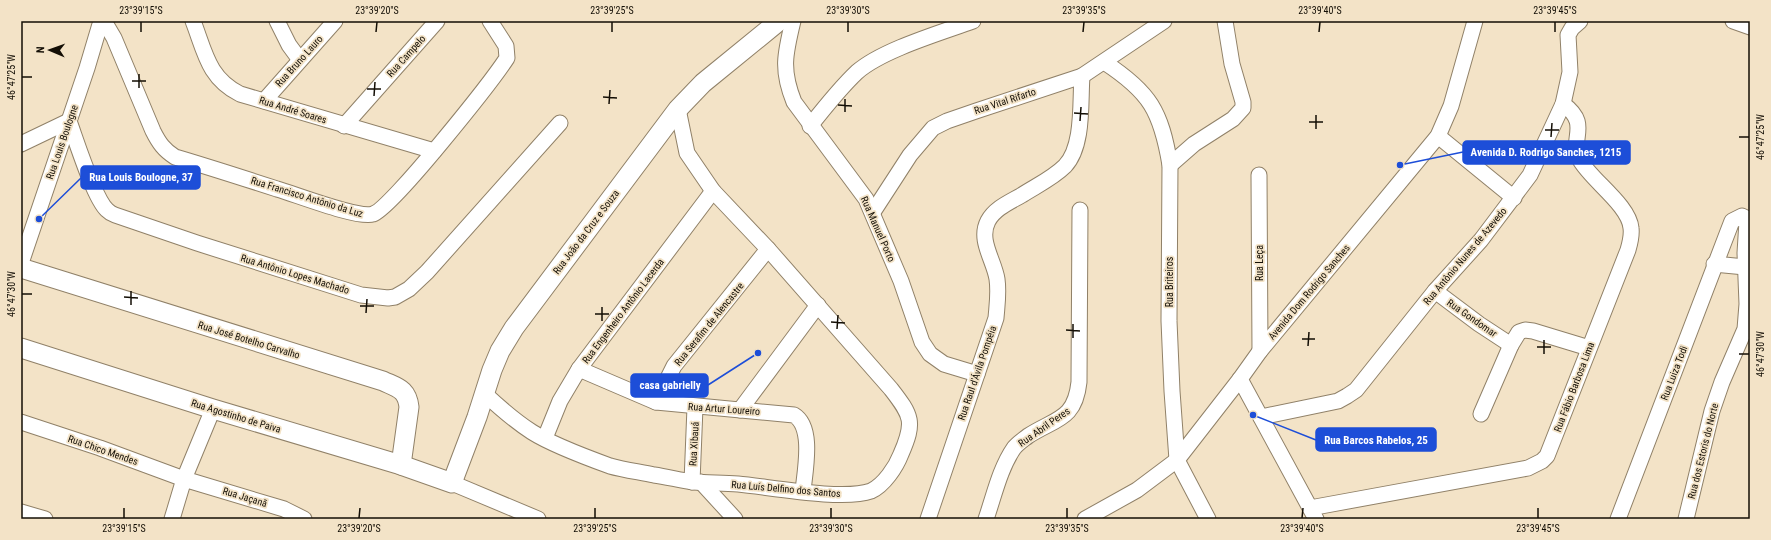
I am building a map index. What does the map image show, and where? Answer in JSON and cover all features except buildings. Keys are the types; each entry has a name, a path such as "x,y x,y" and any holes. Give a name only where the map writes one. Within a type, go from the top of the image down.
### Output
{"main road":[{"name":"Rua João da Cruz e Souza","path":"452,483 485,394 492,370 500,351 514,328 678,109 703,83 779,21"},
{"name":"Rua José Botelho Carvalho","path":"21,268 383,381 399,388 406,393 409,407 401,465"},
{"name":"Rua Agostinho de Paiva","path":"21,348 213,410 401,465 452,483"}],"street":[{"name":"Rua Louis Boulogne","path":"21,263 102,21"},
{"name":"Rua Francisco Antônio da Luz","path":"102,21 114,38 160,145 165,151 175,157 328,205 358,214 368,215 374,214 385,206 434,151 507,58 506,46 490,21"},
{"name":"Rua André Soares","path":"193,21 208,62 217,78 232,90 240,94 344,126 434,151"},
{"path":"277,21 289,46 300,60"},
{"name":"Rua Bruno Lauro","path":"264,101 335,21"},
{"name":"Rua Campelo","path":"344,126 437,21"},
{"name":"Rua Manuel Porto","path":"793,21 788,40 785,73 787,85 794,102 810,126 855,182 873,212 901,281 922,342 930,354 944,364 978,374"},
{"path":"810,126 858,71 872,62 916,42 973,21"},
{"name":"Rua Vital Rifarto","path":"873,212 910,155 933,128 947,121 1082,76 1164,21"},
{"path":"1170,165 1194,144 1219,129 1241,112 1243,102 1232,64 1225,21"},
{"name":"Avenida Dom Rodrigo Sanches","path":"1085,519 1137,490 1177,460 1260,351 1438,136 1451,106 1475,21"},
{"name":"Rua Antônio Nunes de Azevedo","path":"1261,417 1318,406 1347,396 1356,390 1435,291 1481,240 1514,198 1539,160 1563,104 1570,72 1568,35 1572,28 1580,21"},
{"path":"1733,21 1750,27"},
{"name":"Rua Briteiros","path":"1104,62 1137,86 1153,106 1160,120 1166,141 1170,165 1169,321 1177,460 1208,519"},
{"name":"Rua Raul d'Ávila Pompéia","path":"928,519 992,330 998,300 997,279 985,242 988,220 998,210 1054,175 1065,166 1071,157 1075,150 1078,138 1082,76"},
{"name":"Rua Fábio Barbosa Lima","path":"1313,513 1536,465 1547,456 1628,250 1631,228 1629,218 1617,202 1580,161 1577,152 1577,118 1574,112 1563,104"},
{"name":"Rua Luís Delfino dos Santos","path":"485,394 522,425 545,438 610,466 696,482 855,494 871,491 881,484 900,458 910,429 909,418 905,407 818,305 714,191 688,153 678,109"},
{"name":"Rua Antônio Lopes Machado","path":"69,121 103,206 115,215 332,286 361,295 381,298 395,297 402,294 427,272 560,123"},
{"path":"21,144 69,121"},
{"path":"1438,136 1514,198"},
{"name":"Rua Leça","path":"1258,175 1260,351"},
{"name":"Rua Engenheiro Antônio Lacerda","path":"545,438 560,401 579,369 714,191"},
{"name":"Rua Abril Peres","path":"986,519 1004,468 1014,448 1019,442 1037,430 1064,415 1074,405 1076,399 1079,382 1080,210"},
{"name":"Rua dos Estoris do Norte","path":"1686,519 1712,411 1722,382 1745,329 1747,304 1745,267 1746,218 1742,216 1735,218 1730,226"},
{"name":"Rua Luiza Todi","path":"1618,519 1714,264 1730,226"},
{"name":"Rua Serafim de Alencastre","path":"656,402 674,366 768,249"},
{"path":"1714,264 1745,267"},
{"name":"Rua Gondomar","path":"1435,291 1479,324 1511,344"},
{"path":"740,410 818,305"},
{"path":"1481,414 1511,344 1519,332 1529,330 1589,348"},
{"name":"Rua Artur Loureiro","path":"579,369 656,402 695,407 779,413 794,415 800,418 807,436 803,491"},
{"path":"1240,379 1313,513"},
{"name":"Rua Xibauá","path":"695,407 696,482"},
{"path":"172,519 186,475 213,410"},
{"name":"Rua Chico Mendes","path":"21,422 186,475"},
{"name":"Rua Jaçanã","path":"186,475 284,509 304,519"},
{"path":"696,482 735,519"},
{"path":"452,483 538,519"},
{"path":"21,512 45,519"}],"place":[{"name":"Avenida D. Rodrigo Sanches, 1215","path":"1400,165"},
{"name":"Rua Louis Boulogne, 37","path":"39,219"},
{"name":"casa gabrielly","path":"758,353"},
{"name":"Rua Barcos Rabelos, 25","path":"1253,415"}]}
